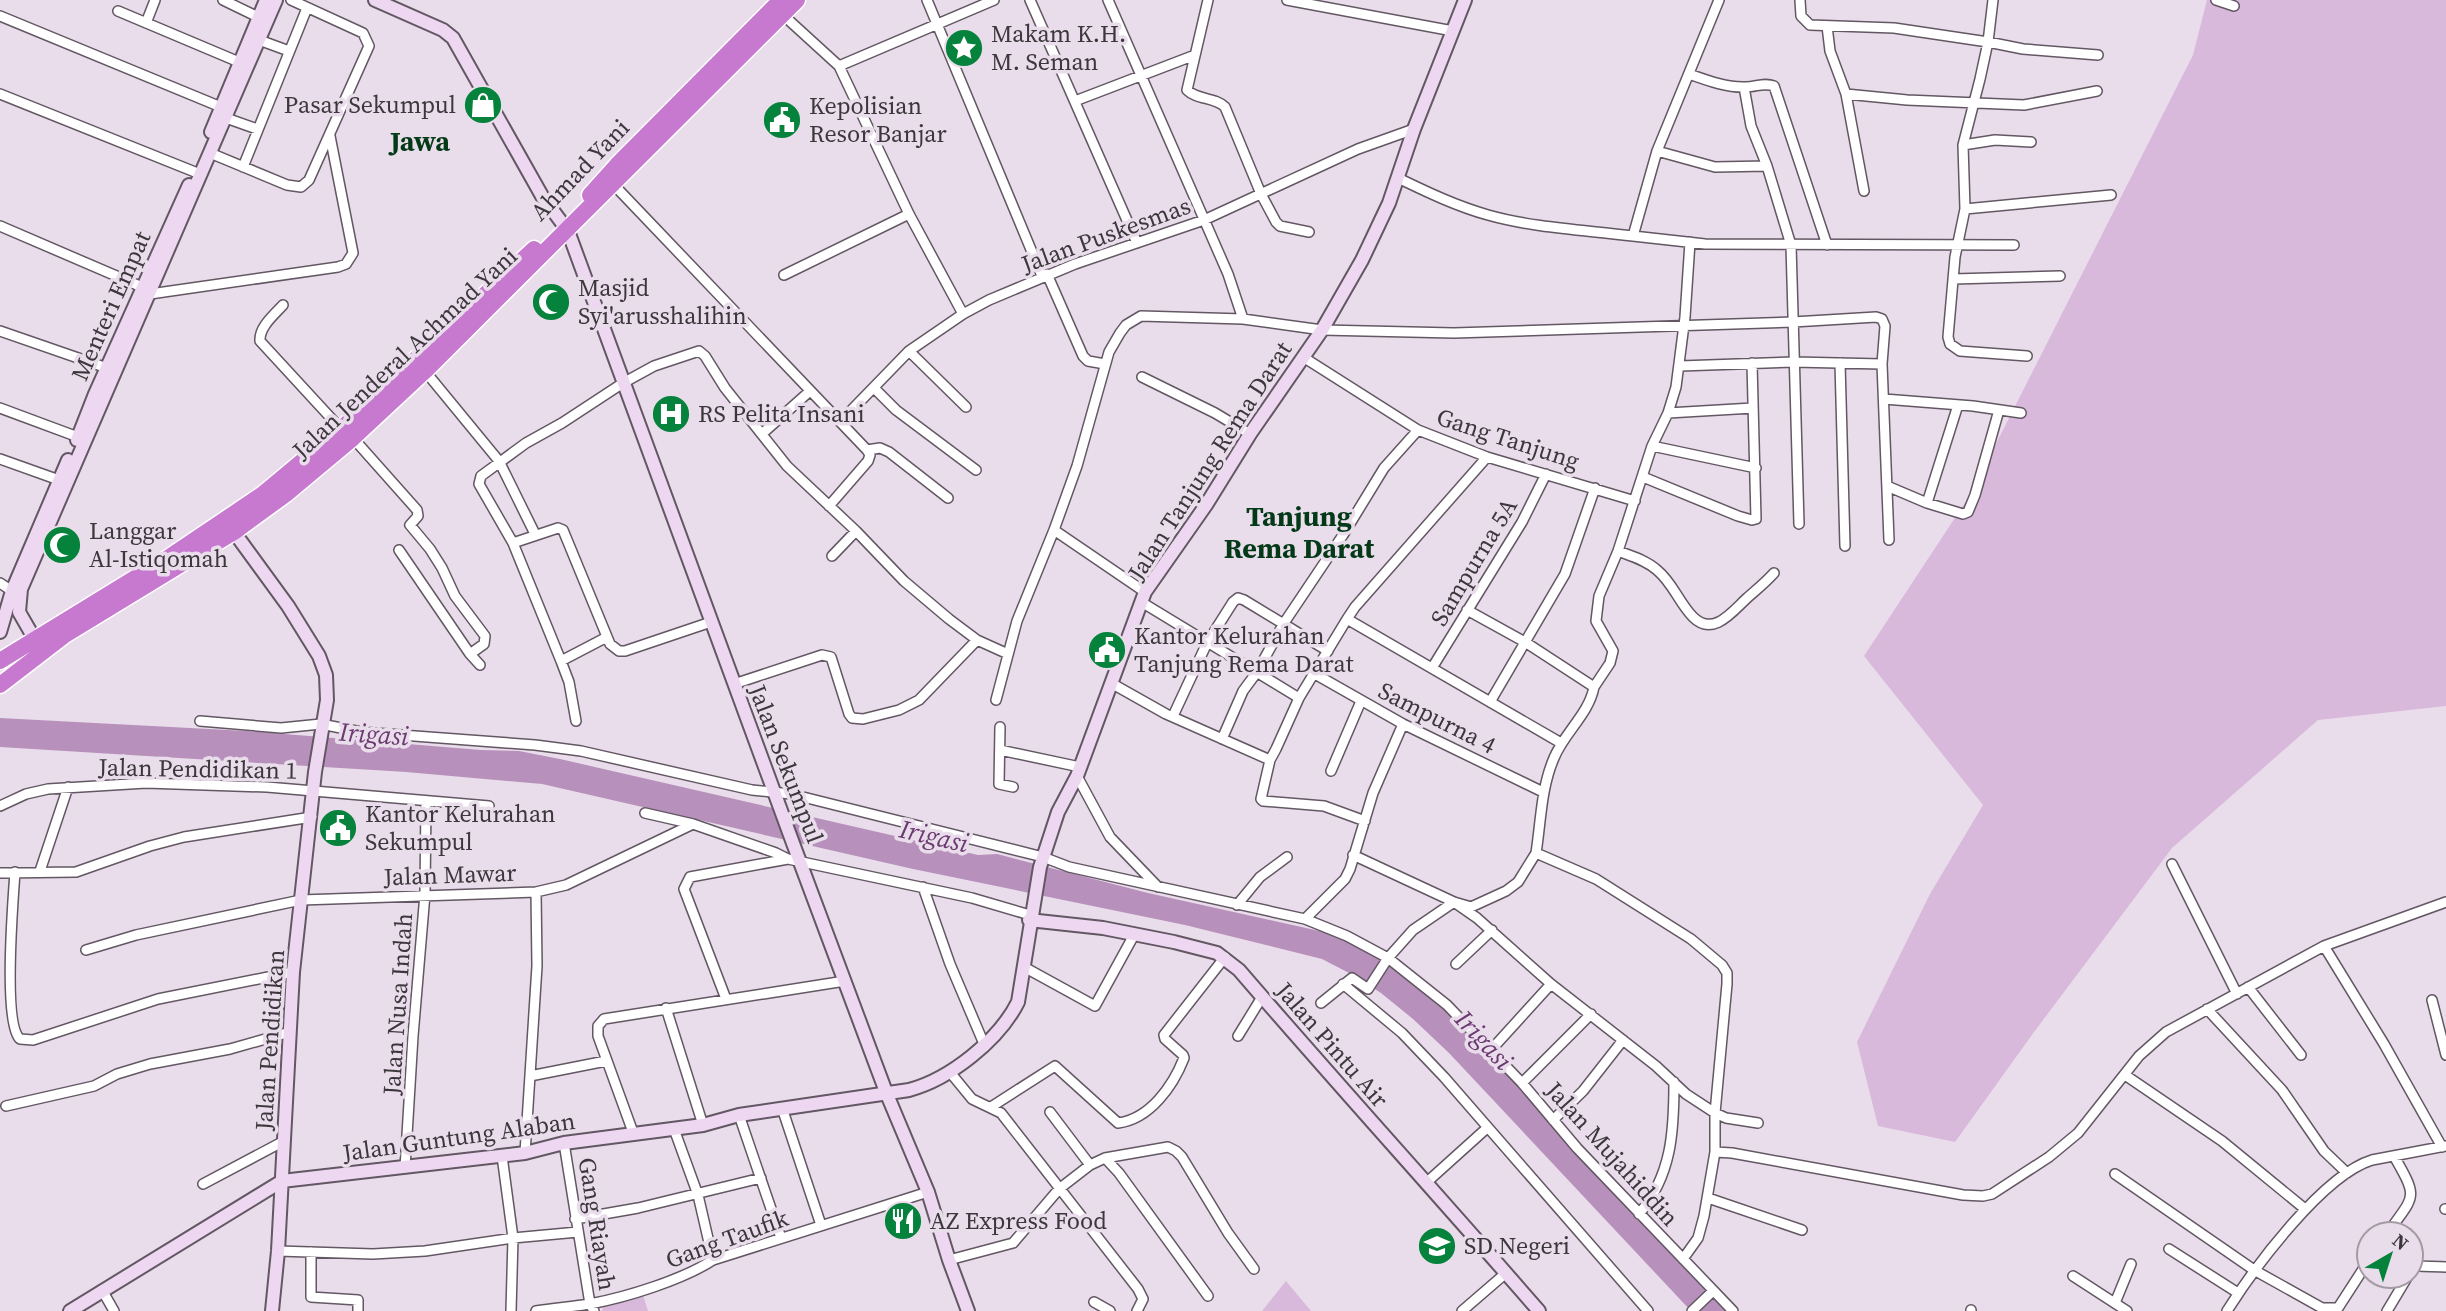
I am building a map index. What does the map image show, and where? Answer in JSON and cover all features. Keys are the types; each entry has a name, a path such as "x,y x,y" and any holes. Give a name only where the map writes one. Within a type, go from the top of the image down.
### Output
{"highway":[{"name":"Jalan Jenderal Achmad Yani","path":"145,579 234,532 286,494 347,433 425,372 564,227 614,185 781,7 797,0"},
{"name":"Ahmad Yani","path":"0,660 34,638 145,579 347,433 453,326 564,227 781,7"},
{"path":"0,685 122,592"}],"street":[{"path":"146,23 155,0"},
{"path":"223,0 258,17"},
{"name":"Menteri Empat","path":"198,174 210,153 266,0"},
{"name":"Menteri Empat","path":"243,64 259,40 276,0"},
{"path":"210,153 287,185 300,187 309,180 369,46 363,33 290,0"},
{"name":"Jalan Sekumpul","path":"375,0 443,30 453,38 542,196 564,227 774,791 794,855 928,1192 968,1311"},
{"path":"927,0 1045,275 1083,356 1105,364"},
{"path":"839,66 994,0"},
{"path":"1030,0 1137,243"},
{"path":"1108,0 1228,274 1243,318"},
{"path":"1208,0 1187,90 1190,94 1218,101 1225,107 1261,194 1280,226 1309,232"},
{"path":"1287,0 1453,31"},
{"name":"Jalan Tanjung Rema Darat","path":"886,1092 925,1085 949,1071 984,1044 1011,1015 1017,1002 1024,967 1030,915 1041,862 1058,813 1079,772 1144,597 1250,434 1322,330 1376,231 1465,0"},
{"path":"1633,236 1657,151 1719,0"},
{"path":"1800,0 1799,8 1804,22 1816,26 1894,29 2023,49 2098,54"},
{"path":"1993,0 1988,42 1963,145 1965,209 1957,244 1948,337 1950,344 1960,351 2027,356"},
{"path":"2216,0 2234,6"},
{"path":"781,7 839,66 909,214 964,314"},
{"path":"243,167 307,8"},
{"path":"118,11 243,64"},
{"path":"0,16 226,112 257,129"},
{"path":"1827,26 1830,51 1846,94 1864,191"},
{"path":"259,40 289,51"},
{"path":"1075,101 1195,55"},
{"path":"1689,74 1744,87 1766,83 1777,90 1827,245"},
{"path":"1744,87 1751,127 1767,166 1791,245 1800,524"},
{"path":"1846,94 1907,100 2024,105 2097,91"},
{"path":"0,94 198,174"},
{"name":"Menteri Empat","path":"0,632 84,432 226,112"},
{"name":"Jalan Puskesmas","path":"840,422 909,351 964,314 1045,275 1204,220 1357,149 1414,129"},
{"path":"0,226 146,290 338,267 346,264 353,253 330,136"},
{"path":"1963,145 1995,140 2031,142"},
{"path":"1657,151 1715,167 1767,166"},
{"path":"1398,178 1448,202 1498,218 1633,236 1690,242 1791,245 2014,245"},
{"path":"614,185 867,450 870,455 868,460 829,506"},
{"path":"1965,209 2111,195"},
{"path":"784,275 909,214"},
{"path":"1353,855 1454,902 1471,907 1506,891 1518,882 1536,853 1543,792 1561,743 1588,704 1594,687 1612,657 1610,644 1596,621 1599,596 1618,551 1653,446 1668,413 1680,366 1690,242"},
{"path":"1953,279 2060,276"},
{"path":"283,305 263,328 260,341 416,510 418,516 410,525 430,549 455,596 485,636 484,644 470,654"},
{"path":"996,701 1017,621 1077,466 1105,364 1126,325 1141,316 1243,318 1322,330 1454,333 1879,317 1885,326 1882,364 1889,540"},
{"path":"0,331 111,370"},
{"path":"909,351 965,407"},
{"path":"576,721 569,682 561,661 513,543 479,484 481,476 526,443 562,423 622,383 654,366 695,352 702,352 724,388 787,466 904,581 977,640 1008,654"},
{"name":"Gang Tanjung","path":"1303,357 1418,430 1487,457 1634,501"},
{"path":"1680,366 1794,362 1882,364"},
{"path":"1643,477 1752,520 1757,517 1752,363"},
{"path":"1840,363 1845,546"},
{"path":"425,372 499,461 535,534"},
{"path":"1142,377 1215,413 1250,434"},
{"path":"874,388 897,410 976,470"},
{"path":"763,433 810,391"},
{"path":"1884,399 2021,413"},
{"path":"1927,503 1958,405"},
{"path":"0,408 84,432"},
{"path":"1668,413 1753,408"},
{"path":"1887,486 1927,503 1963,514 1968,512 1999,410"},
{"path":"1222,739 1243,691 1257,672 1284,623 1384,468 1418,430"},
{"path":"1653,446 1756,468"},
{"path":"867,450 880,448 889,452 947,498"},
{"path":"1364,821 1324,806 1263,801 1261,789 1270,760 1299,698 1347,619 1487,457"},
{"path":"0,459 63,481"},
{"name":"Sampurna 5A","path":"1432,668 1522,522 1546,474"},
{"path":"1490,702 1565,575 1595,488"},
{"path":"513,543 558,528 566,533 613,648 625,651 711,622"},
{"path":"1054,530 1207,643 1299,698"},
{"path":"832,556 856,531"},
{"name":"Jalan Pendidikan","path":"234,532 288,606 319,656 326,675 327,700 315,772 293,972 278,1251 272,1311"},
{"path":"399,550 480,665"},
{"path":"1618,551 1658,570 1692,616 1702,624 1711,625 1729,616 1774,573"},
{"path":"0,583 15,597 24,623 34,638"},
{"path":"1173,716 1207,643 1238,598 1328,651"},
{"path":"1467,610 1525,642 1594,687"},
{"path":"1347,619 1561,743"},
{"path":"561,661 607,637"},
{"path":"734,684 822,655 828,656 831,657 849,715 863,719 899,710 919,700 977,640"},
{"name":"Sampurna 4","path":"1315,674 1403,724 1543,792"},
{"path":"1111,682 1173,716 1270,760"},
{"path":"1331,771 1361,701"},
{"name":"Jalan Mujahiddin","path":"200,721 534,745 581,751 752,790 791,794 1041,862 1305,919 1347,936 1447,1005 1522,1083 1711,1293 1733,1311"},
{"path":"1305,919 1345,879 1373,793 1403,724"},
{"path":"1000,727 999,784 1013,788"},
{"path":"1000,750 1079,772 1110,837 1159,888"},
{"name":"Jalan Pendidikan 1","path":"0,806 26,794 48,789 146,783 314,791 489,806"},
{"path":"40,872 68,787"},
{"name":"Jalan Nusa Indah","path":"405,1168 425,894 426,802"},
{"path":"645,813 693,824 794,855 972,898 1030,915"},
{"path":"0,873 76,872 184,837 240,826 312,817"},
{"name":"Jalan Mawar","path":"86,950 136,935 301,900 536,892 566,885 693,824"},
{"path":"1536,853 1596,879 1691,939 1723,965 1727,973 1715,1113 1715,1152 1698,1238 1683,1259"},
{"path":"726,999 684,889 690,877 794,855"},
{"path":"1237,905 1261,877 1287,858"},
{"path":"2172,864 2236,993"},
{"path":"15,872 5,962 14,1029 16,1036 26,1040 70,1029 158,999 293,972"},
{"path":"923,887 950,964 984,1044"},
{"path":"525,1153 537,966 536,892"},
{"path":"1454,902 1492,930 1552,984 1686,1094 1726,1118 1758,1123"},
{"path":"1321,1003 1352,978 1368,989 1413,930 1454,902"},
{"path":"1715,1152 1963,1195 1983,1196 2004,1188 2065,1144 2088,1122 2139,1056 2157,1039 2324,946 2446,902"},
{"name":"Jalan Pintu Air","path":"1030,915 1174,942 1225,957 1539,1311"},
{"path":"1456,964 1492,930"},
{"path":"1024,967 1095,1006 1134,935"},
{"path":"2230,1310 2254,1270 2305,1209 2347,1172 2361,1163 2444,1146 2324,946"},
{"path":"992,1107 1055,1066 1118,1123 1139,1115 1151,1107 1171,1086 1184,1058 1164,1035 1225,957"},
{"path":"634,1135 598,1036 598,1026 604,1019 845,981"},
{"path":"1343,984 1402,1033 1444,1077 1643,1309"},
{"path":"1491,1050 1552,984"},
{"path":"2248,987 2301,1055"},
{"path":"1238,1036 1262,997"},
{"path":"2432,1000 2442,1021 2446,1055"},
{"path":"666,1008 703,1125"},
{"path":"2207,1009 2282,1090 2324,1151 2347,1172"},
{"path":"1522,1083 1591,1014"},
{"path":"6,1106 94,1086 117,1074 150,1064 230,1049 290,1032"},
{"path":"1553,1120 1583,1091 1623,1040"},
{"path":"530,1076 606,1061"},
{"path":"949,1071 972,1099 1001,1113 1142,1294 1142,1302 1137,1311"},
{"path":"2125,1075 2221,1141 2305,1209"},
{"path":"1639,1214 1652,1199 1671,1151 1674,1082"},
{"name":"Jalan Guntung Alaban","path":"69,1311 282,1181 525,1153 564,1143 703,1125 739,1115 886,1092"},
{"path":"782,1108 821,1225"},
{"path":"1050,1112 1090,1165"},
{"path":"739,1115 781,1238"},
{"path":"1427,1182 1488,1128"},
{"path":"674,1129 698,1195 713,1260"},
{"path":"203,1184 284,1141"},
{"name":"Gang Riayah","path":"564,1143 592,1307"},
{"path":"949,1260 1013,1243 1059,1189 1090,1165 1105,1158 1168,1147 1176,1151 1254,1269"},
{"path":"502,1156 513,1238 511,1311"},
{"path":"2394,1156 2412,1191 2411,1200 2399,1220"},
{"path":"1105,1158 1119,1173 1208,1296"},
{"path":"2115,1174 2254,1270 2322,1308 2338,1308 2355,1282"},
{"path":"575,1219 698,1195 761,1178"},
{"name":"Gang Taufik","path":"536,1311 592,1307 697,1270 713,1260 928,1192"},
{"path":"1707,1198 1802,1230"},
{"path":"278,1251 373,1254 425,1251 578,1232"},
{"path":"2169,1249 2238,1293"},
{"path":"311,1252 311,1297 358,1300 358,1311"},
{"path":"2115,1303 2131,1264"},
{"path":"2425,1266 2446,1267"},
{"path":"1462,1311 1506,1273"},
{"path":"2073,1276 2127,1311"},
{"path":"102,1290 114,1311"},
{"path":"2387,1311 2400,1290"},
{"path":"1692,1311 1711,1293"},
{"path":"1094,1302 1110,1311"}],"shaded area":[{"path":"2207,0 2446,0 2446,706 2318,720 2172,848 1955,1142 1878,1126 1857,1042 1930,894 1983,805 1864,656 1970,495 2193,55"},
{"path":"0,718 247,731 519,751 978,855 997,854 1148,893 1333,934 1379,955 1433,996 1731,1311 1691,1311 1449,1053 1381,993 1322,959 1185,925 913,869 542,784 406,772 0,747"},
{"path":"1286,1281 1311,1311 1262,1311"},
{"path":"642,1292 648,1311 602,1311 604,1305"}],"place":[{"name":"Makam K.H. M. Seman","path":"964,48"},
{"name":"Pasar Sekumpul","path":"483,105"},
{"name":"Kepolisian Resor Banjar","path":"782,120"},
{"name":"Masjid Syi'arusshalihin","path":"551,302"},
{"name":"RS Pelita Insani","path":"671,414"},
{"name":"Langgar Al-Istiqomah","path":"62,545"},
{"name":"Kantor Kelurahan Tanjung Rema Darat","path":"1107,650"},
{"name":"Kantor Kelurahan Sekumpul","path":"338,828"},
{"name":"AZ Express Food","path":"903,1221"},
{"name":"SD Negeri","path":"1437,1246"}],"district":[{"name":"Jawa","path":"420,141"},
{"name":"Tanjung Rema Darat","path":"1299,532"}],"water label":[{"name":"Irigasi","path":"374,734"},
{"name":"Irigasi","path":"934,836"},
{"name":"Irigasi","path":"1484,1040"}]}
